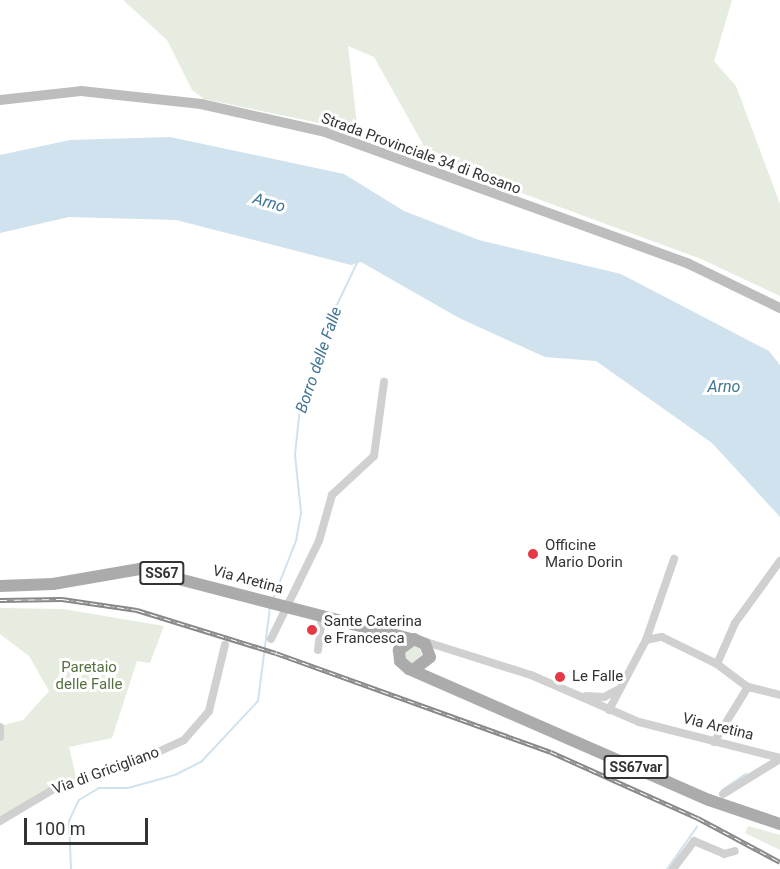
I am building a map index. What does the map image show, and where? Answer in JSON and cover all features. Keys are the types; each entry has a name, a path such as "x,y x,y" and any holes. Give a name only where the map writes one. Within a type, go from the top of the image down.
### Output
{"main road":[{"name":"Strada Provinciale 34 di Rosano","path":"0,100 81,92 201,104 325,132 689,264 780,308"},
{"name":"Via Aretina","path":"0,586 53,584 140,569 245,594 285,611 316,614 416,640"},
{"path":"380,631 398,655 403,666 413,670 429,659"},
{"path":"398,655 416,640 449,689"},
{"name":"SS67var","path":"413,670 449,689 780,825"}],"street":[{"path":"271,639 319,541 332,495 375,456 384,382"},
{"path":"609,710 618,689 646,640 674,559"},
{"path":"717,664 735,623 780,561"},
{"path":"316,614 318,650"},
{"path":"646,640 663,637 717,664 748,687 780,696"},
{"name":"Via Aretina","path":"416,640 448,647 577,695 609,710 714,742 780,758"},
{"name":"Via di Gricigliano","path":"0,821 54,789 134,763 184,740 209,711 225,645"},
{"path":"429,659 448,647"},
{"path":"714,742 748,687"},
{"path":"577,695 604,697 618,689"},
{"path":"0,727 0,737"},
{"path":"723,794 780,758"},
{"path":"673,869 694,841 724,854 735,850"}],"green space":[{"path":"123,0 732,0 714,61 736,86 780,204 780,296 701,259 489,181 424,146 374,57 348,46 357,124 329,125 204,99 192,90 167,40"},
{"name":"Paretaio delle Falle","path":"0,608 63,609 164,626 150,663 137,661 112,738 69,747 77,781 0,821 0,726 23,720 49,691 29,656 0,634"},
{"path":"409,645 419,646 423,659 408,665 402,653"},
{"path":"748,826 780,835 780,850 745,833"}],"water":[{"name":"Arno","path":"170,137 344,174 404,211 479,240 621,274 769,351 780,365 780,517 712,443 596,361 545,357 459,318 361,262 351,265 176,220 69,217 0,233 0,155 70,140"}],"waterway":[{"name":"Borro delle Falle","path":"273,599 296,541 301,512 295,455 299,416 334,311 358,261"},
{"name":"Borro delle Falle","path":"71,869 69,821 79,800 99,788 128,788 175,775 202,761 258,701 270,607"},
{"path":"722,790 746,774"},
{"path":"667,869 697,827"}],"railway":[{"path":"0,600 62,599 137,610 276,653 551,752 698,818 780,862"}],"place":[{"name":"Officine Mario Dorin","path":"533,554"},
{"name":"Sante Caterina e Francesca","path":"312,630"},
{"name":"Le Falle","path":"560,677"}]}
